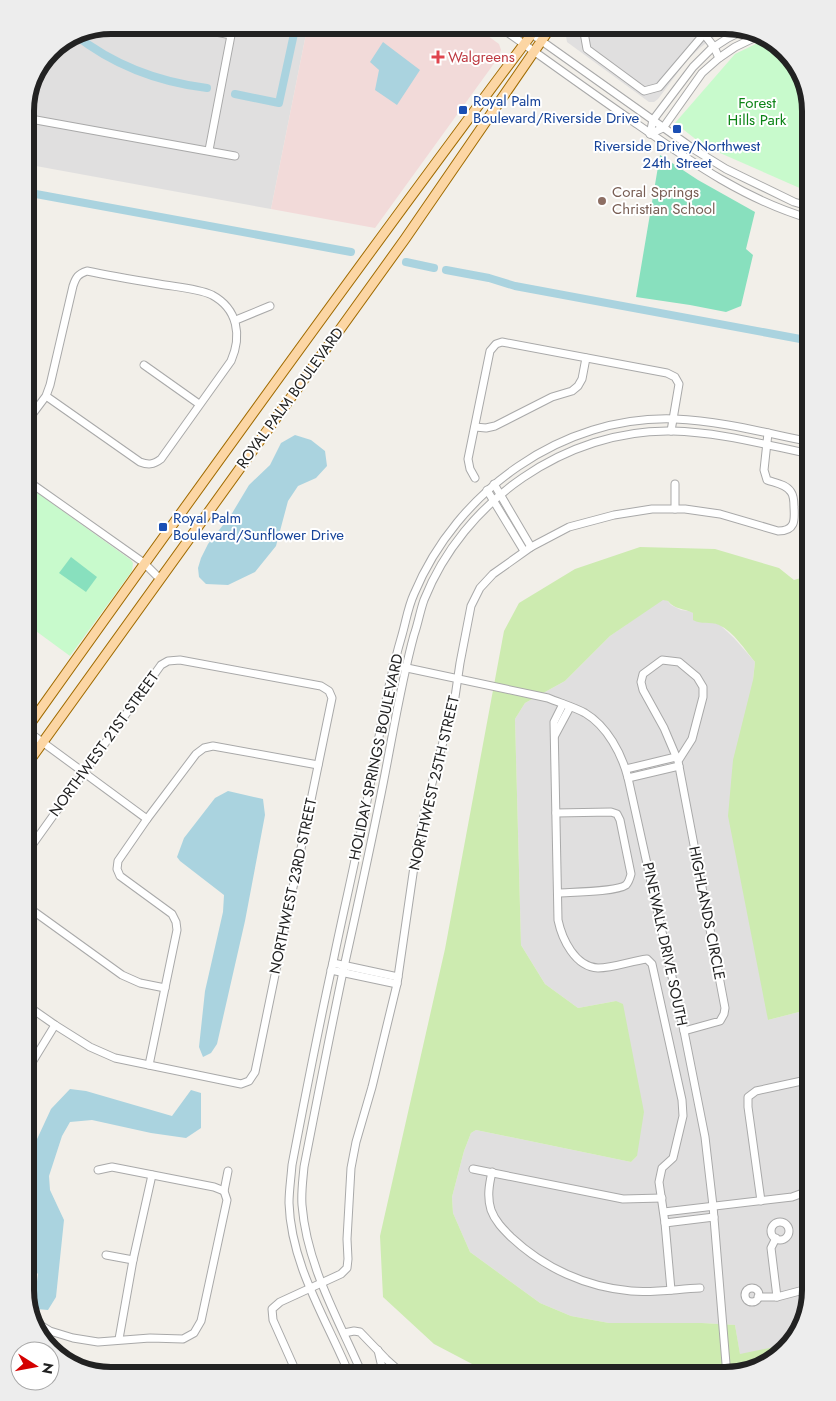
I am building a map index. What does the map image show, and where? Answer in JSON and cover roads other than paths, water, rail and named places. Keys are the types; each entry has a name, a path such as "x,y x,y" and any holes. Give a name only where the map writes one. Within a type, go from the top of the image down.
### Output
{"main road":[{"name":"ROYAL PALM BOULEVARD","path":"34,719 144,564 533,34"},
{"name":"ROYAL PALM BOULEVARD","path":"34,754 406,236 546,34"}],"street":[{"path":"209,150 232,34"},
{"path":"509,34 650,134 721,181 749,196 802,216"},
{"path":"537,34 541,41 663,128 726,169 802,204"},
{"path":"584,34 587,49 644,91 659,87 704,34 714,47 719,58"},
{"path":"650,134 653,120 693,67 714,47 735,34"},
{"path":"650,134 663,128 702,73 735,47 752,39"},
{"path":"34,120 235,156"},
{"path":"34,412 46,396 54,374 73,286 75,279 80,273 87,271 211,295 230,310 236,320 237,338 233,355 161,459 151,465 140,462 46,396"},
{"path":"236,320 270,306"},
{"path":"476,478 470,469 468,459 490,351 496,344 502,342 675,376 679,384 671,431"},
{"path":"475,427 486,428 495,426 552,397 572,391 582,379 586,358"},
{"path":"144,365 199,404"},
{"name":"HOLIDAY SPRINGS BOULEVARD","path":"346,1367 309,1289 294,1238 289,1203 292,1165 367,803 393,665 413,595 431,559 452,527 473,502 494,484 530,459 557,443 578,434 636,420 673,419 702,421 802,440"},
{"name":"HOLIDAY SPRINGS BOULEVARD","path":"359,1367 320,1283 306,1235 302,1203 304,1167 379,805 405,668 424,600 442,565 462,535 493,500 537,469 563,454 582,446 609,437 671,431 700,433 802,452"},
{"path":"767,446 768,433"},
{"name":"NORTHWEST 25TH STREET","path":"292,1367 273,1320 272,1308 280,1302 341,1274 347,1268 346,1239 356,1142 372,1087 398,981 417,846 455,697 471,606 480,588 493,574 528,549 569,528 614,515 652,509 685,509 720,514 778,531 786,531 791,528 795,520 794,500 791,492 785,486 767,480 764,470 767,446"},
{"path":"494,484 528,549"},
{"path":"675,484 675,509"},
{"path":"34,485 144,564 160,579"},
{"path":"487,490 528,549"},
{"name":"NORTHWEST 21ST STREET","path":"34,842 161,665 168,661 180,660 218,666 321,686 329,691"},
{"name":"HIGHLANDS CIRCLE","path":"678,761 692,739 703,697 703,687 697,677 679,662 662,660 643,674 640,682 642,690 664,728 678,761 724,1008 724,1014 720,1021 684,1031"},
{"name":"PINEWALK DRIVE SOUTH","path":"393,665 548,698 566,705 585,714 601,726 613,742 626,769 684,1031 705,1137 713,1206 726,1367"},
{"name":"NORTHWEST 23RD STREET","path":"149,1065 240,1084 250,1081 255,1072 332,698 329,691"},
{"name":"PINEWALK DRIVE SOUTH","path":"566,705 554,722 558,920 567,946 579,959 594,968 647,959 652,964 682,1100 683,1116 673,1158 662,1168 659,1182 664,1212 671,1290"},
{"path":"34,736 147,819"},
{"path":"34,1010 90,1047 115,1058 149,1065 177,930 176,922 172,914 120,876 117,869 118,861 196,754 204,748 213,746 318,765"},
{"path":"626,769 678,761"},
{"path":"628,778 678,761"},
{"name":"PINEWALK DRIVE SOUTH","path":"556,813 611,812 617,814 620,820 631,874 629,882 624,886 594,891 558,893"},
{"path":"34,912 122,975 165,988"},
{"path":"332,967 398,981"},
{"path":"34,1059 55,1025"},
{"path":"761,1201 748,1097 756,1091 802,1081"},
{"path":"98,1170 112,1167 214,1187 224,1191"},
{"path":"473,1168 623,1199 662,1198"},
{"path":"44,1327 73,1338 98,1342 119,1339 183,1338 194,1333 201,1321 227,1200 224,1191 228,1171"},
{"path":"492,1172 488,1196 496,1219 518,1244 542,1262 562,1273 608,1287 643,1292 700,1288"},
{"path":"119,1339 133,1260 152,1175"},
{"path":"664,1212 792,1197 802,1193"},
{"path":"665,1223 714,1217"},
{"path":"776,1238 771,1248 777,1297"},
{"path":"106,1255 133,1260"},
{"path":"758,1298 777,1297 802,1290"},
{"path":"344,1333 360,1332 396,1367"},
{"path":"378,1350 381,1367"}],"water":[{"path":"383,42 420,70 397,105 375,90 379,70 370,62"},
{"path":"295,435 311,440 325,451 327,466 316,478 298,486 288,501 276,546 255,572 228,585 206,584 199,577 198,568 208,544 231,515 249,485 270,465 281,443"},
{"path":"228,791 263,799 265,815 245,921 217,1044 211,1053 203,1057 199,1047 205,991 223,912 224,895 177,857 184,838 215,798"},
{"path":"70,1089 86,1091 172,1116 191,1090 201,1093 201,1128 186,1138 151,1133 92,1120 70,1122 62,1136 49,1176 50,1190 64,1220 56,1297 48,1310 37,1309 34,1302 38,1274 34,1270 34,1146 51,1109"}],"waterway":[{"path":"235,94 279,103 294,34"},
{"path":"82,40 104,55 137,70 171,81 207,88"},
{"path":"34,194 351,252"},
{"path":"406,262 434,268"},
{"path":"446,270 489,278 515,286 802,339"}],"place":[{"name":"Walgreens","path":"438,57"},
{"name":"Royal Palm Boulevard/Riverside Drive","path":"463,110"},
{"name":"Riverside Drive/Northwest 24th Street","path":"677,129"},
{"name":"Coral Springs Christian School","path":"602,201"},
{"name":"Royal Palm Boulevard/Sunflower Drive","path":"163,527"}],"park label":[{"name":"Forest Hills Park","path":"757,112"}]}
